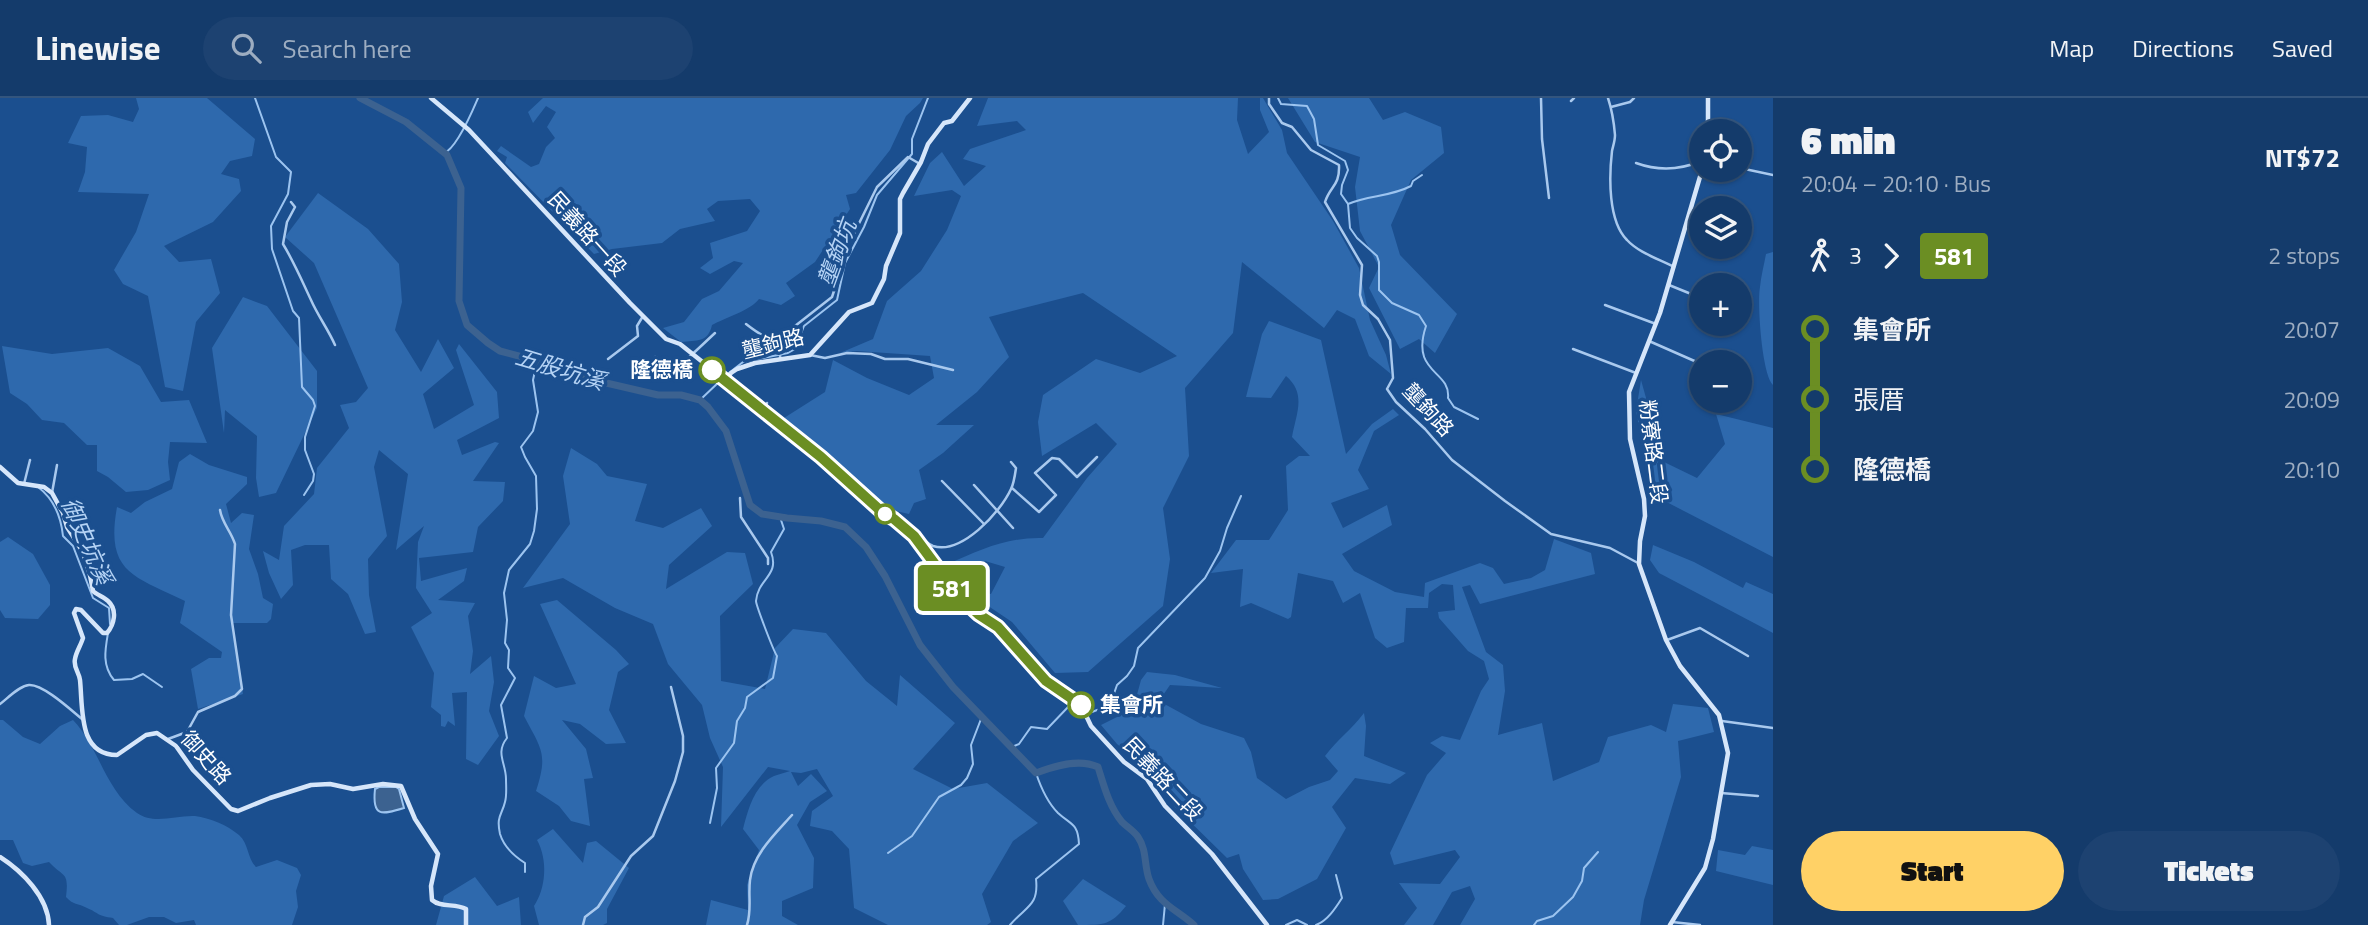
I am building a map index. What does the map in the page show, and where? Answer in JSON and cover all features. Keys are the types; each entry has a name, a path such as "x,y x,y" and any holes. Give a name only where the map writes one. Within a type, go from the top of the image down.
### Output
{"main road":[{"name":"民義路一段","path":"431,98 464,126 666,339 680,344 692,354"},
{"name":"壟鉤路","path":"723,378 737,369 780,356 810,355 849,313 872,303 884,279 886,266 900,233 900,199 928,144 944,123 952,121 970,98"},
{"path":"1708,98 1708,119"},
{"name":"粉寮路二段","path":"1671,923 1705,867 1728,753 1722,721 1680,666 1666,640 1639,564 1645,516 1644,499 1630,439 1628,417 1629,392 1669,285 1699,182"},
{"name":"民義路二段","path":"692,354 821,457 882,512 914,536 957,594 978,614 998,627 1046,681 1073,699 1083,710 1091,726 1124,762 1147,779 1165,806 1212,854 1268,925"},
{"path":"0,467 12,480 24,485 44,487 52,494"},
{"name":"御史路","path":"52,494 63,513 67,527 83,552 93,592 108,601 114,618 108,632 103,633 80,610 75,611 83,638 74,661 79,675 87,736 95,749 110,755 122,753 151,733 157,733 168,739 193,770 235,811 311,785 330,784 354,789 383,784 401,786 410,808 438,854 433,876 432,900 440,905 453,904 466,909 466,925"},
{"path":"0,857 21,873 40,897 47,910 49,925"}],"street":[{"name":"壟鉤路","path":"1269,98 1269,104 1282,123 1292,127 1311,150 1339,165 1340,177 1325,202 1362,265 1360,295 1363,305 1378,318 1390,340 1393,378 1387,389 1396,402 1425,429 1452,460 1551,534 1610,548 1639,564"},
{"path":"1541,98 1542,139 1549,198"},
{"path":"1608,98 1615,139 1612,149 1612,194 1617,228 1627,241 1639,250 1674,267"},
{"path":"1611,107 1630,102 1634,98"},
{"path":"746,324 761,336 781,337 832,297 835,288 834,274 877,187 908,157 920,164"},
{"path":"1636,163 1664,169 1689,166"},
{"path":"1752,171 1773,175"},
{"path":"291,202 295,207 283,244 335,345"},
{"path":"1669,285 1689,293"},
{"path":"1605,305 1656,324"},
{"path":"608,359 638,336 637,326 643,316"},
{"path":"655,357 664,361 684,362 715,332"},
{"path":"780,356 781,337"},
{"path":"1648,341 1689,359"},
{"path":"1573,349 1636,373"},
{"path":"810,355 825,358 871,354 885,359 908,359 953,370"},
{"path":"764,411 767,403"},
{"path":"1012,488 1039,512 1056,495 1035,473 1052,458 1059,459 1077,477 1097,457"},
{"path":"24,485 30,460"},
{"path":"894,519 906,521 930,545 945,548 973,536 997,510 1012,488 1016,468 1011,462"},
{"path":"52,494 57,465"},
{"path":"942,481 984,524"},
{"path":"974,485 1013,528"},
{"path":"740,498 741,517 768,558 768,564"},
{"path":"168,739 187,732 198,712 235,696 242,689 231,615 235,544 221,520 220,510"},
{"path":"1666,640 1700,628 1748,656"},
{"path":"0,704 22,688 36,686 84,721"},
{"path":"583,925 585,917 598,907 631,856 653,836 675,782 683,752 683,736 671,687"},
{"path":"1722,721 1773,729"},
{"path":"1721,793 1758,796"},
{"path":"747,925 752,873 764,847 792,815"},
{"path":"1671,923 1700,925"}],"shaded area":[{"path":"136,98 207,98 255,139 252,156 230,161 221,174 239,179 241,191 213,222 164,246 179,262 211,259 220,293 196,322 183,391 165,387 148,296 123,284 114,270 136,232 149,194 78,192 85,172 87,147 68,143 81,116 108,115 133,122 139,109"},
{"path":"543,98 923,98 906,116 890,150 856,193 846,195 850,209 815,262 786,283 795,296 781,305 759,299 744,310 712,325 705,338 681,342 663,328 684,322 702,299 719,291 743,263 734,261 710,274 700,268 713,258 710,243 747,231 760,211 750,199 718,201 707,209 715,221 680,229 662,243 594,254 505,163 507,157 497,151 501,146 531,167 539,164 546,147 555,138 547,127 556,112 546,106 533,123 528,112"},
{"path":"988,98 1238,98 1237,120 1248,154 1269,132 1260,110 1260,98 1263,98 1282,130 1287,153 1333,221 1359,268 1370,320 1386,355 1391,374 1369,356 1355,319 1337,310 1324,328 1242,262 1233,333 1185,388 1189,456 1163,508 1170,559 1163,606 1088,672 1055,673 1012,622 963,589 991,594 1005,567 985,561 961,581 948,564 1006,542 1043,538 1087,478 1117,444 1096,423 1042,456 1038,422 1043,395 1096,359 1140,373 1177,356 1083,293 989,317 1009,357 977,392 936,425 974,425 919,470 926,499 914,503 909,514 887,509 784,418 825,392 833,360 867,378 909,395 934,378 930,356 857,351 840,353 873,339 887,301 921,271 947,230 961,196 952,190 914,196 930,163 942,152 964,186 986,166 963,159 970,149 1026,130 1017,121 977,126"},
{"path":"1288,98 1369,98 1383,120 1405,112 1441,127 1444,153 1411,180 1391,225 1400,255 1457,314 1435,353 1419,339 1400,349 1369,288 1379,267 1360,231 1355,187 1360,157 1315,142"},
{"path":"318,193 368,229 399,264 402,302 395,330 421,372 438,339 454,368 423,394 434,429 474,405 456,350 459,344 497,392 499,418 457,440 462,455 495,442 499,443 473,481 505,482 503,501 478,527 473,552 419,558 421,581 467,568 464,581 438,600 475,603 468,616 473,651 470,674 491,656 494,682 489,711 499,736 478,765 466,759 467,692 452,693 455,726 448,721 445,727 441,726 441,715 431,707 434,673 411,627 432,613 416,588 418,542 424,526 396,550 408,474 379,450 374,467 387,536 368,559 369,595 376,632 365,634 348,594 331,579 329,545 305,545 291,550 293,585 281,599 269,573 263,551 279,560 284,526 314,494 317,468 349,428 340,405 356,402 368,388 314,263 285,237"},
{"path":"1773,252 1773,385 1763,354 1759,296 1766,254"},
{"path":"243,297 267,306 317,371 317,408 276,493 259,497 256,478 257,436 225,410 224,433 212,348"},
{"path":"1269,321 1321,340 1346,454 1372,424 1393,409 1399,415 1374,431 1358,470 1369,489 1331,503 1343,528 1387,505 1392,525 1342,554 1354,571 1395,592 1424,597 1425,583 1480,563 1493,568 1504,584 1531,578 1545,570 1554,539 1591,553 1595,574 1480,604 1470,585 1462,587 1486,652 1503,665 1505,691 1498,735 1542,723 1553,781 1599,762 1608,737 1651,725 1666,732 1673,704 1708,708 1714,732 1678,741 1681,777 1644,900 1640,925 1460,925 1475,899 1470,886 1452,892 1433,925 1404,925 1417,908 1399,883 1440,884 1460,857 1455,850 1394,865 1390,853 1427,775 1446,753 1430,743 1442,736 1460,740 1489,679 1484,661 1468,651 1439,618 1438,612 1455,610 1453,585 1442,584 1429,593 1428,608 1406,608 1404,642 1387,648 1375,638 1360,593 1343,603 1333,581 1298,573 1291,617 1288,619 1251,603 1240,607 1243,569 1211,573 1236,540 1269,540 1288,510 1286,466 1299,456 1310,456 1292,437 1298,397 1286,376 1271,398 1246,397 1262,334"},
{"path":"2,346 52,354 108,348 140,366 161,402 189,400 207,443 170,442 170,480 148,490 126,492 97,471 97,445 87,445 64,423 42,420 27,404 10,393"},
{"path":"1641,380 1664,462 1697,478 1725,444 1716,414 1773,428 1773,557 1653,495 1636,411"},
{"path":"571,448 597,464 607,476 647,484 635,521 663,528 701,508 712,526 669,565 666,589 727,552 745,553 753,584 720,616 721,681 765,689 775,648 793,629 826,633 866,681 897,706 900,675 955,723 913,769 953,789 987,783 1038,823 1013,841 982,894 991,922 987,925 888,925 854,908 849,849 832,831 810,826 812,811 833,796 817,769 801,773 791,772 798,786 811,774 827,791 810,802 797,825 814,858 813,888 782,901 782,916 798,925 706,925 711,900 748,910 747,885 759,850 743,829 747,814 761,785 774,776 790,771 768,767 721,827 723,767 710,738 702,705 668,664 653,624 615,608 563,578 523,588 570,524 563,476"},
{"path":"190,454 209,465 247,477 247,484 226,504 231,523 242,513 254,515 249,549 263,598 273,604 271,619 267,623 233,623 243,694 198,709 191,669 209,658 221,658 222,652 180,623 185,601 138,578 127,569 115,546 114,529 117,507 131,513 145,502 172,489 179,462"},
{"path":"8,537 33,554 50,585 50,605 38,619 5,618 0,610 0,542"},
{"path":"1653,545 1694,562 1743,588 1746,582 1773,594 1773,633 1659,573 1650,560"},
{"path":"557,600 629,664 618,672 609,710 626,743 606,744 580,724 562,720 586,749 593,778 584,779 590,826 571,821 559,806 536,791 542,768 541,752 524,716 534,676 556,688 576,684 540,604"},
{"path":"1147,672 1175,675 1222,688 1170,685 1159,701 1201,724 1244,738 1251,752 1257,778 1286,799 1330,780 1338,771 1325,756 1364,713 1364,756 1406,773 1390,784 1355,778 1332,807 1346,828 1317,879 1278,899 1263,900 1243,869 1239,854 1227,858 1175,807 1151,771 1117,744 1101,725 1133,709 1141,680"},
{"path":"0,720 23,737 40,744 60,726 73,720 117,793 137,813 151,818 195,816 212,820 239,835 256,867 277,860 297,868 301,875 296,891 298,907 292,925 196,925 194,920 176,923 164,917 149,917 119,925 113,918 71,901 66,897 66,879 49,862 32,866 23,863 13,840 0,840"},
{"path":"375,789 399,789 404,808 380,812 374,798"},
{"path":"553,829 583,863 587,843 596,841 629,868 607,909 607,923 539,925 534,906 541,891 544,865 537,840"},
{"path":"1752,846 1773,850 1773,885 1716,871 1718,850 1745,855"},
{"path":"475,877 497,906 519,897 521,925 436,925 444,896"},
{"path":"1083,879 1126,906 1106,923 1078,925 1063,901"}],"waterway":[{"path":"255,98 276,157 291,172 288,194 271,226 272,249 293,311 299,318 302,387 315,406 305,437 305,450 314,474 313,481 304,495"},
{"name":"五股坑溪","path":"360,98 406,122 447,155 461,188 459,301 467,325 500,351 530,359 559,372 658,395 681,395 700,400 726,431 750,505 762,514 821,521 845,527 866,547 885,576 920,645 953,687 1036,773 1075,763 1098,767 1114,809 1141,842 1147,874 1157,894 1194,925"},
{"path":"444,153 459,137 478,98"},
{"name":"壟鉤坑","path":"725,376 743,362 788,353 795,349 804,326 837,300 845,263 877,195 912,154 912,139 928,98"},
{"path":"1278,98 1281,104 1307,106 1314,119 1318,145 1345,161 1348,170 1341,194 1348,204 1350,228 1377,256 1379,290 1392,303 1419,315 1426,326 1422,342 1427,362 1444,382 1448,398 1454,407 1478,419"},
{"path":"1348,204 1403,190 1422,175"},
{"path":"525,872 525,863 507,847 499,828 506,790 506,773 501,753 507,738 501,705 515,678 508,668 504,593 509,570 530,544 537,509 536,476 521,447 533,431 538,412 533,380 537,362"},
{"name":"壟鉤坑","path":"700,400 721,380"},
{"name":"御史坑溪","path":"38,487 56,509 63,536 73,546 93,598 109,608 110,624"},
{"path":"1085,710 1092,712 1110,705 1117,685 1134,666 1138,648 1205,578 1220,551 1241,496"},
{"path":"710,823 717,788 716,768 734,743 737,721 745,708 747,697 773,678 777,656 756,601 760,587 773,567 771,552 784,529 780,517"},
{"name":"御史坑溪","path":"108,633 106,663 114,680 132,679 143,674 162,687"},
{"path":"1012,747 1019,744 1031,727 1047,729 1070,705 1080,708"},
{"path":"888,853 912,836 939,797 961,785 967,778 973,764 971,745 981,719"},
{"path":"1010,925 1033,900 1036,879 1079,844 1075,828 1051,804 1036,773"},
{"path":"1534,925 1537,921 1553,916 1573,897 1582,881 1584,868 1598,852"},
{"path":"1316,925 1327,918 1342,898 1336,875"},
{"path":"1163,925 1165,904"},
{"path":"1286,925 1297,920 1307,925"}],"bus line":[{"name":"581","path":"712,370 914,536 957,594 978,614 998,627 1046,681 1081,705"}],"place":[{"name":"隆德橋","path":"712,370"},
{"name":"集會所","path":"1081,705"}]}
